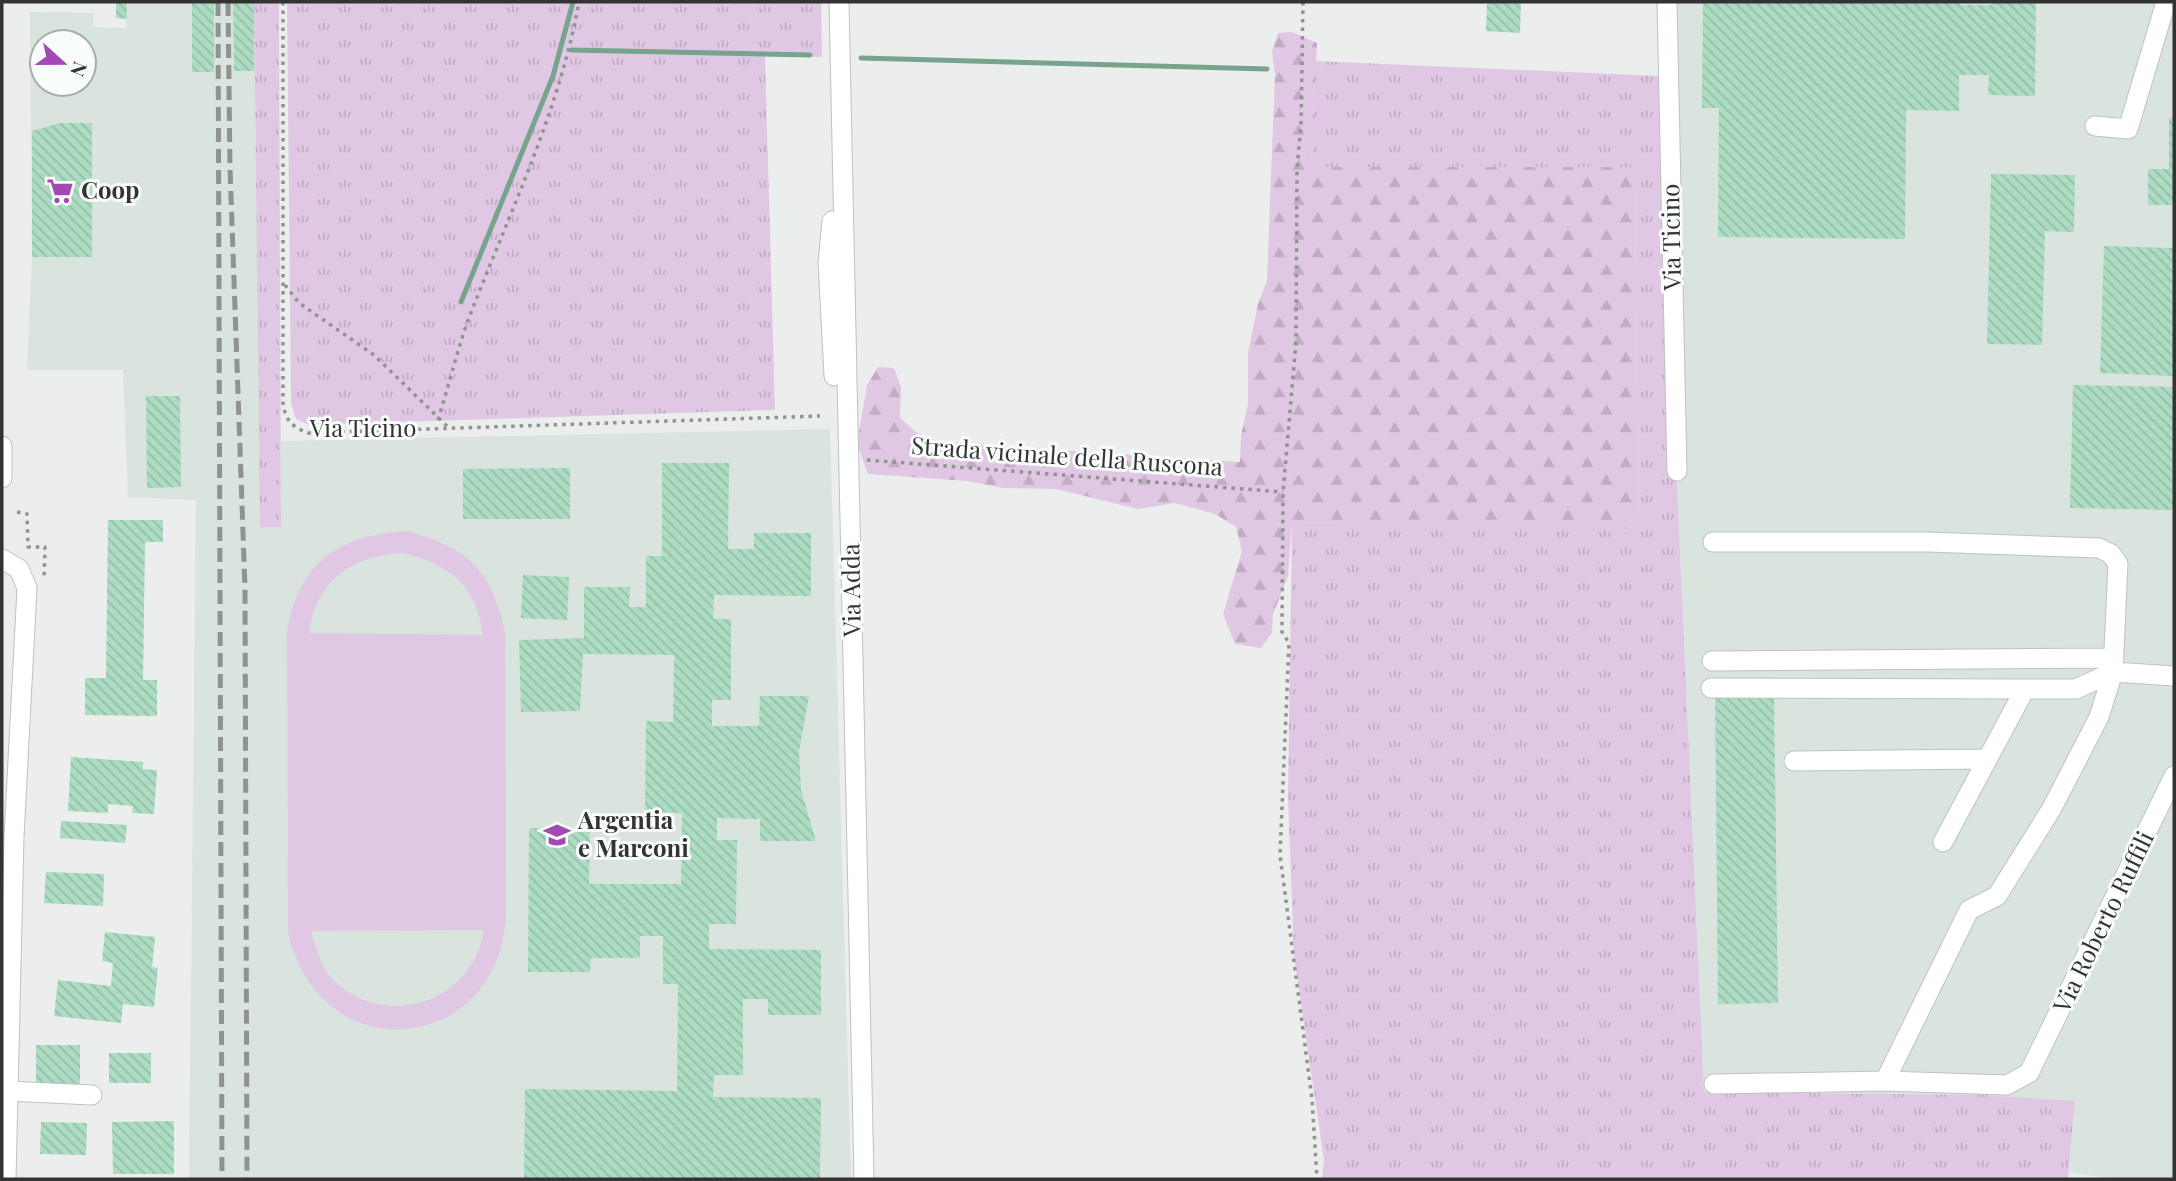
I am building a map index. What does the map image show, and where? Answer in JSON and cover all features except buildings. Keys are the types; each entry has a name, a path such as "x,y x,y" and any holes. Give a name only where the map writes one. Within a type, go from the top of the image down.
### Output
{"street":[{"name":"Via Adda","path":"839,2 864,1179"},
{"name":"Via Ticino","path":"1667,2 1676,471"},
{"path":"2095,126 2128,129 2166,2"},
{"path":"2,446 2,478"},
{"path":"1713,542 1928,542 2099,548 2111,555 2118,564 2113,665 2099,717 2052,808 1997,896 1969,910 1885,1081"},
{"path":"2,559 19,569 27,588 8,832 6,1179"},
{"path":"1712,661 2113,665 2174,676"},
{"path":"1711,688 2076,689 2113,665"},
{"path":"1943,842 2025,689"},
{"path":"1794,761 1987,759"},
{"name":"Via Roberto Ruffili","path":"1714,1084 1885,1081 2007,1085 2029,1073 2174,776"},
{"path":"8,1091 92,1095"}],"path":[{"name":"Via Ticino","path":"283,2 283,403 285,417 292,425 308,433 820,416"},
{"path":"438,420 466,326 536,150 567,54 579,2"},
{"path":"1303,2 1297,169 1296,342 1283,492 1282,632 1289,643 1280,855 1312,1099 1317,1179"},
{"path":"284,283 299,303 374,355 449,428"},
{"name":"Strada vicinale della Ruscona","path":"849,459 1283,492"}],"shaded area":[{"name":"Argentia e Marconi","path":"128,2 254,2 261,527 281,527 281,441 830,429 851,1179 189,1179 196,500 128,497 123,370 27,370 32,257 31,98 98,98 98,28 30,28 30,12 94,13 93,27 126,28"},
{"path":"1656,2 2174,2 2174,1179 2121,1179 2069,1173 2075,1101 1983,1095 1704,1092"}],"green space":[{"path":"254,2 279,2 281,527 260,527"},
{"path":"287,2 821,2 822,57 765,56 775,410 309,425 296,419 291,403"},
{"path":"1292,32 1317,43 1311,167 1635,167 1638,529 1292,522 1288,576 1273,614 1272,633 1261,648 1235,644 1223,614 1242,551 1236,527 1215,514 1175,503 1138,509 1056,489 1003,488 967,481 868,474 857,444 867,385 878,367 894,368 901,387 900,418 916,432 939,442 1240,462 1241,435 1248,404 1248,353 1258,304 1267,281 1275,73 1272,52 1278,33"},
{"path":"1316,61 1659,76 1704,1092 1983,1095 2075,1101 2068,1179 1322,1179 1324,1160 1294,956 1288,797 1292,522 1638,528 1635,168 1311,167"},
{"path":"407,531 446,545 474,564 493,592 505,633 506,913 496,961 474,996 443,1019 407,1029 369,1026 334,1009 306,978 288,932 287,631 302,586 326,556 361,538","holes":["404,553 435,564 458,580 474,603 483,635 309,633 320,598 340,574 369,559","484,930 476,956 462,976 444,992 422,1002 398,1006 374,1003 351,993 330,976 321,961 311,931"]}],"waterway":[{"path":"461,302 553,76 573,2"},
{"path":"571,50 810,55"},
{"path":"861,58 1267,69"}],"railway":[{"path":"218,2 222,1179"},
{"path":"228,2 230,168 245,589 247,1179"}],"place":[{"name":"Coop","path":"60,191"},
{"name":"Argentia e Marconi","path":"557,835"}]}
